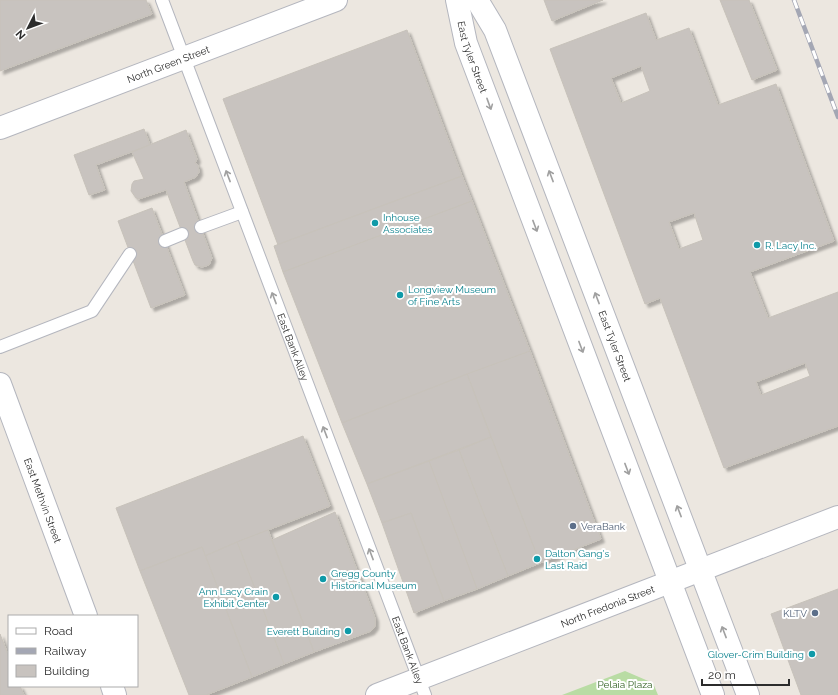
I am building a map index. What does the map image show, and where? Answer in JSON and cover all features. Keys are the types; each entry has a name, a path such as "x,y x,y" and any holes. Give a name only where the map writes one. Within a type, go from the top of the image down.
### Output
{"street":[{"name":"North Green Street","path":"0,128 336,0"},
{"name":"East Tyler Street","path":"458,0 466,43 713,695"},
{"name":"East Tyler Street","path":"477,0 495,30 748,695"},
{"name":"East Methvin Street","path":"0,384 86,615"},
{"name":"North Fredonia Street","path":"377,695 422,687 670,581 838,517"}],"lane":[{"name":"East Bank Alley","path":"162,0 422,687"},
{"path":"202,227 242,212"},
{"path":"165,241 182,234"},
{"path":"0,347 92,311 130,254"}],"green space":[{"name":"Pelaia Plaza","path":"625,671 653,683 658,695 562,695"}],"building":[{"path":"0,0 146,0 152,14 0,71"},
{"path":"544,0 603,0 552,21"},
{"path":"720,0 749,0 777,70 752,80"},
{"name":"R. Lacy Inc.","path":"646,13 656,40 689,28 718,105 776,84 834,241 750,272 768,318 838,292 838,426 724,468 660,298 645,304 550,49","holes":["641,66 650,91 621,103 611,78","694,213 703,240 679,249 669,222","805,363 810,376 761,395 756,382"]},
{"path":"407,30 462,176 278,245 223,99"},
{"path":"144,129 150,145 96,165 105,190 89,195 74,155"},
{"path":"186,130 197,159 195,163 198,165 199,172 196,177 184,182 212,258 209,265 202,267 195,265 193,261 166,190 139,199 136,198 131,191 134,181 144,179 132,152"},
{"name":"Inhouse Associates","path":"462,176 472,201 283,272 274,246"},
{"name":"Longview Museum of Fine Arts","path":"472,201 530,351 342,423 283,272"},
{"path":"152,208 185,295 151,308 118,221"},
{"path":"530,351 601,539 540,563 467,374"},
{"path":"467,374 491,437 367,484 342,423"},
{"path":"303,436 330,506 205,556 202,547 140,571 116,508"},
{"path":"491,437 540,563 508,576 459,450"},
{"path":"459,450 508,576 477,589 429,461"},
{"path":"429,461 477,589 444,601 411,513 382,523 367,484"},
{"name":"Gregg County Historical Museum","path":"335,512 375,618 375,626 371,631 314,652 272,540"},
{"path":"411,513 444,601 414,613 382,523"},
{"name":"Ann Lacy Crain Exhibit Center","path":"268,530 314,652 284,664 237,542"},
{"path":"237,542 284,664 252,677 205,556"},
{"path":"202,547 252,677 206,695 189,695 140,571"},
{"name":"Glover-Crim Building","path":"838,589 838,695 801,695 771,614"},
{"path":"0,634 8,654 8,687 20,687 24,695 0,695"}],"railway":[{"path":"794,0 838,117"}],"place":[{"name":"Inhouse Associates","path":"375,223"},
{"name":"R. Lacy Inc.","path":"757,245"},
{"name":"Longview Museum of Fine Arts","path":"400,295"},
{"name":"VeraBank","path":"573,526"},
{"name":"Dalton Gang's Last Raid","path":"537,559"},
{"name":"Gregg County Historical Museum","path":"323,579"},
{"name":"Ann Lacy Crain Exhibit Center","path":"276,597"},
{"name":"KLTV","path":"815,613"},
{"name":"Everett Building","path":"348,631"},
{"name":"Glover-Crim Building","path":"812,654"}]}
